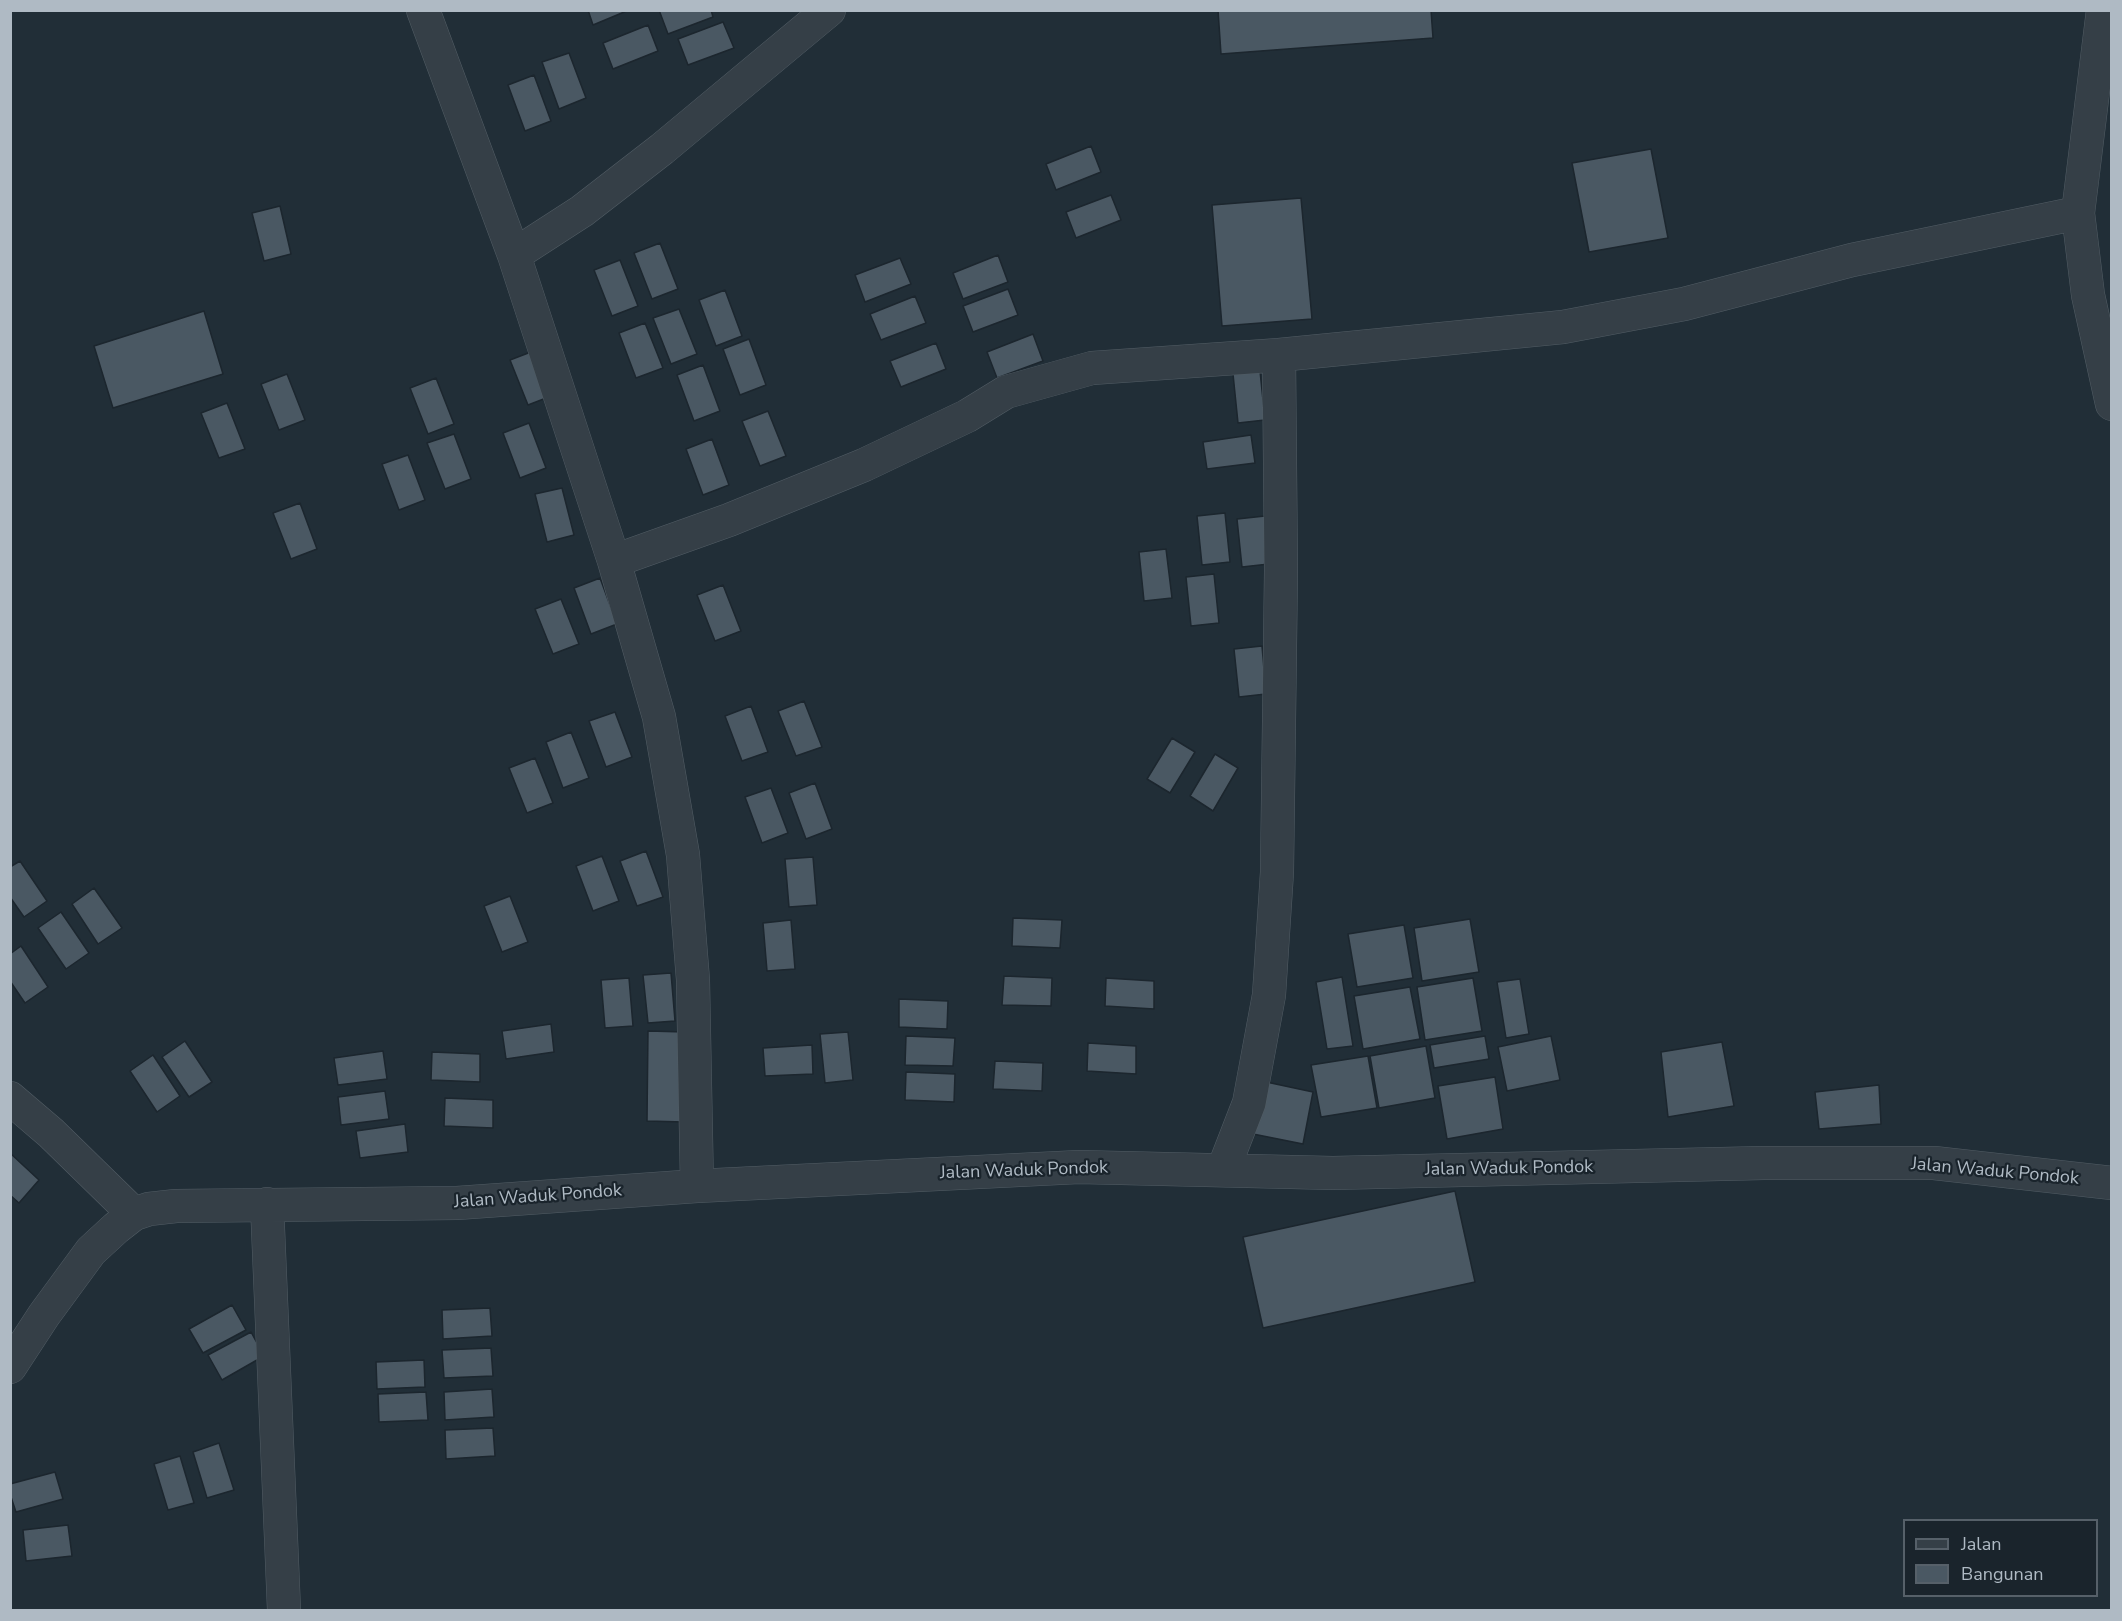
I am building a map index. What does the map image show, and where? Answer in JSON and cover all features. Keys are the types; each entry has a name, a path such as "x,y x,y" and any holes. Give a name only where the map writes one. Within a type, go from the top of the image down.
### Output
{"street":[{"path":"423,10 514,255 614,561 659,717 683,855 693,980 697,1186"},
{"path":"514,255 582,211 662,149 830,10"},
{"path":"2103,10 2078,213 2088,295 2112,404"},
{"path":"614,561 729,520 864,465 967,416 1006,392 1092,368 1279,355 1563,327 1684,304 1852,260 2078,213"},
{"path":"1223,1170 1249,1103 1269,996 1277,872 1281,571 1279,355"},
{"path":"10,1098 51,1133 134,1214"},
{"name":"Jalan Waduk Pondok","path":"10,1367 44,1315 91,1251 134,1214 149,1209 176,1206 457,1203 697,1186 1079,1167 1333,1173 1764,1163 1934,1164 2112,1183"},
{"path":"267,1204 284,1611"}],"building":[{"path":"588,10 629,10 593,25"},
{"path":"659,10 711,10 713,17 668,34"},
{"path":"1218,10 1431,10 1433,38 1221,54"},
{"path":"723,22 734,48 688,65 678,39"},
{"path":"648,25 658,51 613,69 603,43"},
{"path":"569,53 586,98 559,109 542,62"},
{"path":"534,75 551,121 525,131 508,85"},
{"path":"1091,146 1101,172 1056,190 1046,164"},
{"path":"1651,149 1668,238 1589,252 1572,163"},
{"path":"1111,195 1121,220 1076,238 1066,212"},
{"path":"1301,198 1312,319 1222,326 1212,205"},
{"path":"280,206 291,254 264,261 252,213"},
{"path":"660,243 678,289 652,299 634,253"},
{"path":"998,255 1008,282 963,299 953,273"},
{"path":"900,258 911,284 865,302 855,275"},
{"path":"620,260 638,306 612,316 594,270"},
{"path":"1008,289 1018,315 973,332 963,306"},
{"path":"725,290 742,336 716,346 699,300"},
{"path":"915,296 926,323 881,340 870,314"},
{"path":"679,309 697,354 671,364 653,318"},
{"path":"204,311 223,374 113,408 94,346"},
{"path":"645,323 663,368 636,378 619,333"},
{"path":"1033,334 1043,361 997,378 987,352"},
{"path":"749,339 766,385 740,395 723,349"},
{"path":"936,343 946,369 901,387 890,361"},
{"path":"536,350 554,395 528,405 510,360"},
{"path":"703,365 720,411 694,421 677,375"},
{"path":"1260,371 1265,420 1238,423 1233,374"},
{"path":"287,374 305,420 279,430 261,384"},
{"path":"436,378 454,424 428,434 410,388"},
{"path":"227,403 245,449 219,458 201,413"},
{"path":"768,411 786,456 760,466 742,421"},
{"path":"529,423 546,468 520,478 503,433"},
{"path":"454,434 471,479 445,489 427,443"},
{"path":"1251,435 1255,463 1207,469 1203,442"},
{"path":"712,439 729,485 703,495 686,449"},
{"path":"408,455 425,500 399,510 382,464"},
{"path":"562,488 574,535 547,542 535,494"},
{"path":"300,503 317,549 291,559 273,513"},
{"path":"1225,513 1230,562 1202,565 1197,516"},
{"path":"1265,516 1269,564 1242,567 1237,519"},
{"path":"1166,549 1172,598 1144,601 1139,552"},
{"path":"1214,574 1219,623 1191,626 1186,577"},
{"path":"600,578 617,624 591,634 574,588"},
{"path":"723,585 741,631 715,641 697,595"},
{"path":"561,599 579,644 553,654 535,609"},
{"path":"1262,646 1266,694 1239,697 1234,649"},
{"path":"804,701 822,747 796,756 778,711"},
{"path":"751,706 768,752 742,761 725,716"},
{"path":"615,712 632,757 606,767 589,721"},
{"path":"571,732 589,778 563,788 546,742"},
{"path":"1172,738 1195,752 1170,793 1147,779"},
{"path":"1215,754 1238,768 1213,811 1190,796"},
{"path":"535,758 553,803 527,813 509,768"},
{"path":"815,783 832,829 806,839 789,793"},
{"path":"771,788 788,833 762,843 745,797"},
{"path":"646,851 663,897 637,906 620,861"},
{"path":"602,856 619,901 593,911 576,866"},
{"path":"813,857 817,905 789,907 785,859"},
{"path":"20,861 47,901 24,917 10,897 10,867"},
{"path":"94,888 122,928 98,944 72,904"},
{"path":"510,896 528,942 502,952 484,906"},
{"path":"61,912 89,953 66,969 38,928"},
{"path":"1013,918 1062,920 1060,948 1012,946"},
{"path":"1470,919 1479,972 1422,981 1414,928"},
{"path":"791,920 795,969 767,971 763,923"},
{"path":"1404,925 1413,978 1357,987 1348,934"},
{"path":"21,946 48,987 25,1003 10,981 10,954"},
{"path":"671,973 675,1021 648,1023 643,975"},
{"path":"1004,976 1052,978 1051,1006 1002,1005"},
{"path":"1342,977 1353,1046 1327,1049 1316,982"},
{"path":"629,978 633,1026 605,1028 601,980"},
{"path":"1106,978 1154,981 1154,1009 1105,1006"},
{"path":"1473,978 1482,1031 1425,1040 1417,987"},
{"path":"1520,979 1529,1034 1506,1038 1497,982"},
{"path":"1410,987 1420,1039 1363,1049 1354,996"},
{"path":"899,999 948,1001 947,1029 899,1027"},
{"path":"551,1024 554,1052 506,1059 502,1031"},
{"path":"648,1031 685,1032 684,1122 647,1121"},
{"path":"848,1032 853,1080 825,1083 820,1034"},
{"path":"906,1036 955,1038 953,1066 905,1065"},
{"path":"1485,1036 1489,1059 1434,1068 1430,1045"},
{"path":"1551,1036 1560,1080 1507,1091 1498,1047"},
{"path":"185,1041 212,1082 189,1097 162,1057"},
{"path":"1722,1042 1734,1106 1668,1117 1661,1052"},
{"path":"1088,1043 1136,1046 1136,1074 1087,1071"},
{"path":"812,1045 813,1074 765,1076 763,1048"},
{"path":"1426,1046 1435,1098 1379,1108 1370,1056"},
{"path":"383,1051 387,1079 338,1085 334,1058"},
{"path":"432,1052 480,1054 480,1082 431,1080"},
{"path":"153,1055 180,1096 157,1112 130,1071"},
{"path":"1368,1056 1377,1108 1321,1117 1311,1065"},
{"path":"995,1061 1043,1063 1042,1091 993,1089"},
{"path":"906,1072 955,1074 954,1102 905,1100"},
{"path":"1495,1077 1503,1129 1447,1139 1438,1086"},
{"path":"1257,1080 1313,1092 1303,1144 1248,1133"},
{"path":"1879,1085 1881,1124 1819,1129 1815,1092"},
{"path":"385,1091 389,1119 341,1125 338,1097"},
{"path":"445,1098 493,1100 493,1128 444,1126"},
{"path":"405,1124 408,1152 360,1158 356,1131"},
{"path":"10,1153 39,1180 19,1203 10,1195"},
{"path":"1455,1191 1475,1282 1263,1328 1243,1237"},
{"path":"232,1305 246,1330 203,1353 189,1329"},
{"path":"490,1308 492,1336 443,1339 442,1310"},
{"path":"251,1332 264,1356 222,1380 208,1355"},
{"path":"491,1348 493,1376 444,1378 442,1350"},
{"path":"424,1360 425,1387 377,1389 376,1362"},
{"path":"492,1389 494,1417 445,1420 444,1392"},
{"path":"426,1392 428,1420 379,1422 378,1394"},
{"path":"493,1428 495,1456 446,1459 445,1430"},
{"path":"219,1443 234,1490 207,1498 193,1452"},
{"path":"180,1456 194,1503 168,1510 154,1464"},
{"path":"55,1472 63,1499 16,1512 10,1494 10,1484"},
{"path":"68,1525 72,1556 26,1561 23,1530"}]}
